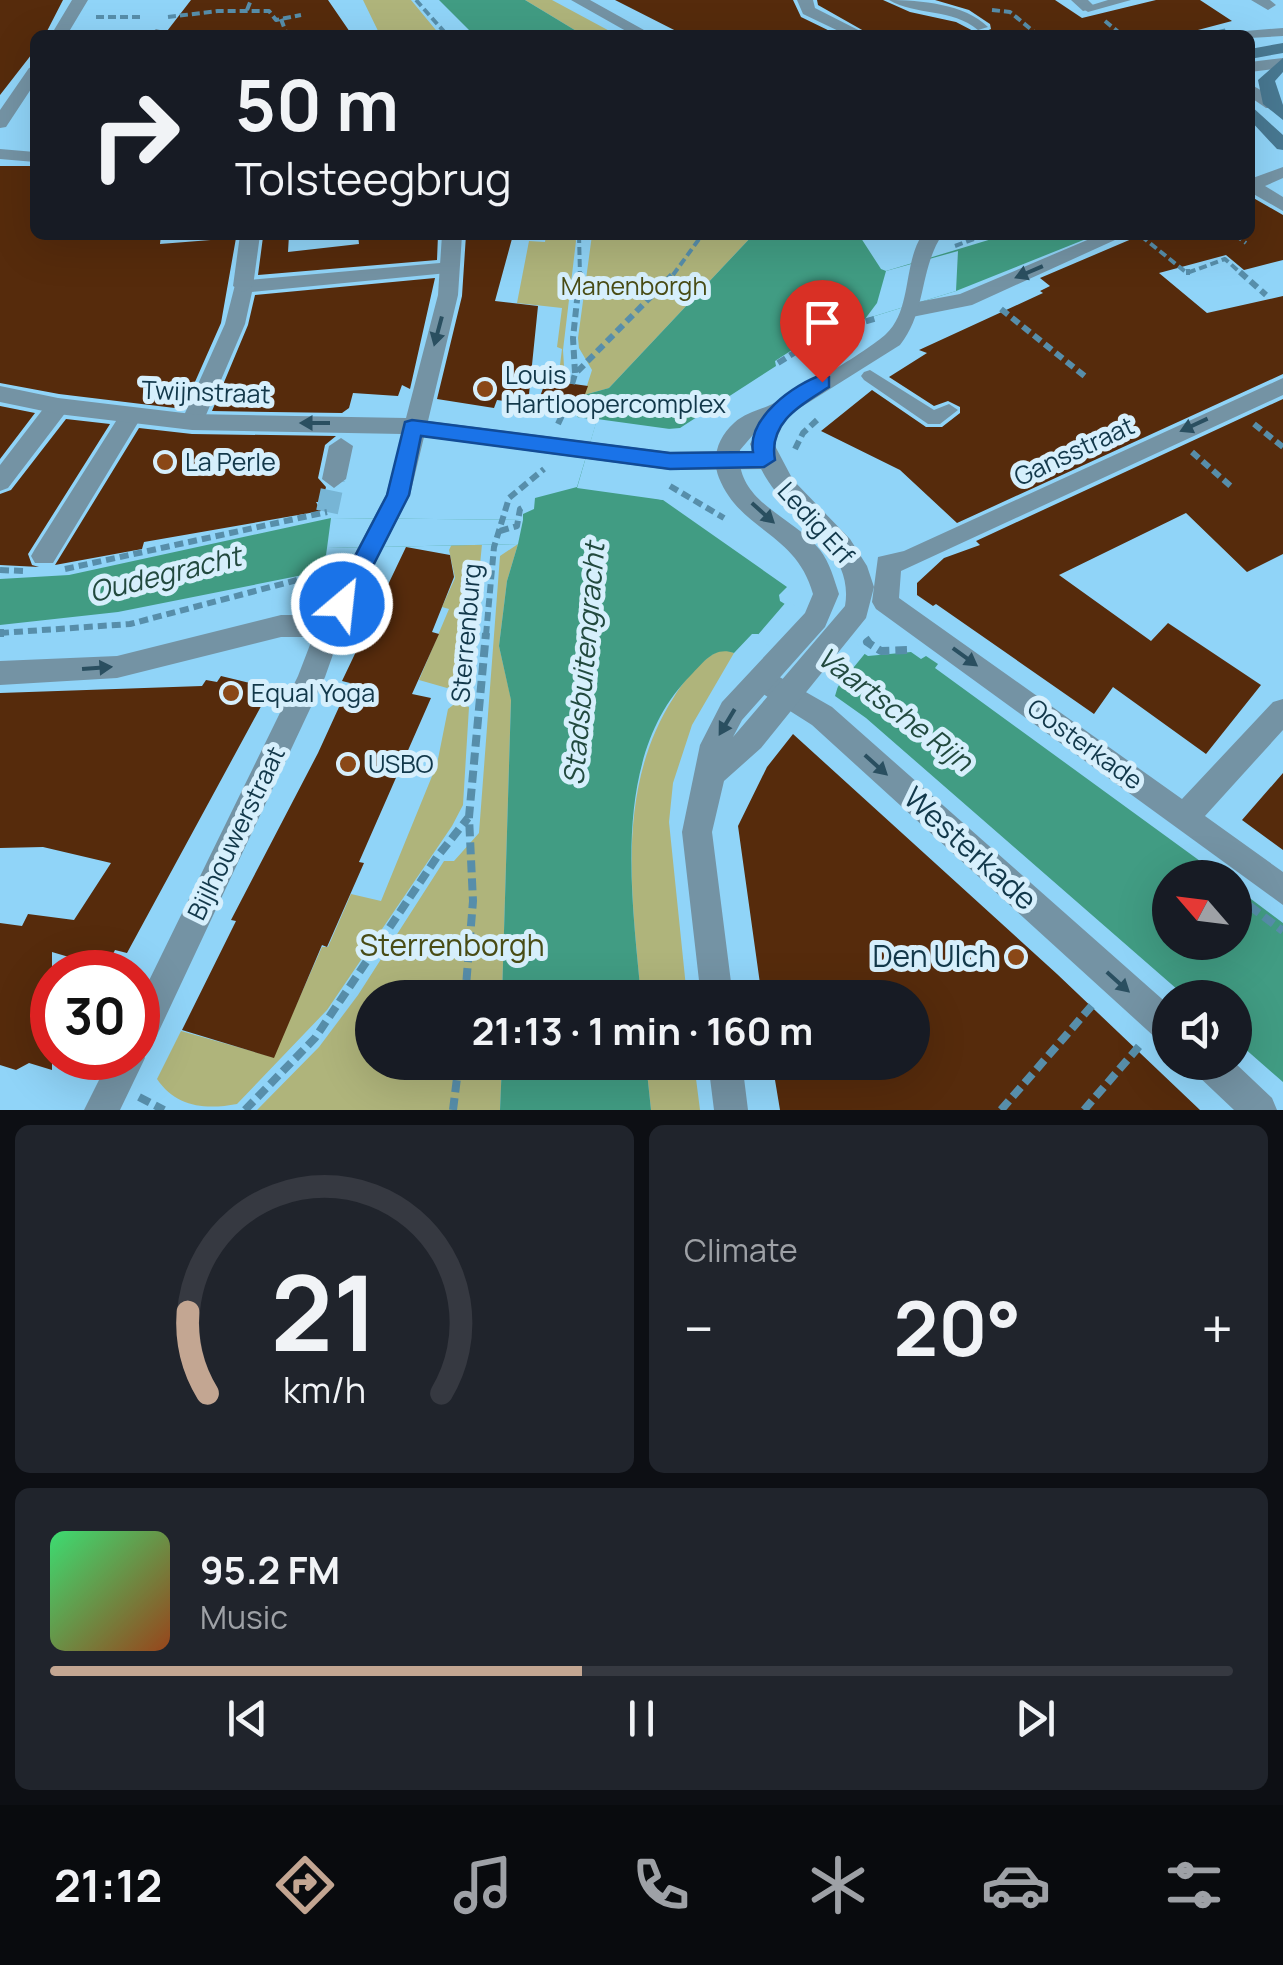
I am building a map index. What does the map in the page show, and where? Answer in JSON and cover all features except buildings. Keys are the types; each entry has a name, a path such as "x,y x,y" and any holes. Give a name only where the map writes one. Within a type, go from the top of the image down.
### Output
{"main road":[{"path":"1255,53 1283,48"},
{"path":"1279,111 1266,80 1283,64"},
{"path":"1255,115 1283,145"}],"street":[{"path":"579,0 636,30"},
{"path":"806,0 808,11 849,30"},
{"path":"1255,67 1283,64"},
{"path":"0,123 30,78"},
{"path":"1255,93 1279,111"},
{"path":"0,154 30,157"},
{"path":"1255,183 1283,172"},
{"path":"1255,188 1283,205"},
{"path":"192,422 235,324 249,240"},
{"name":"Bijlhouwerstraat","path":"160,992 311,676 330,626 398,495 451,268 452,240"},
{"path":"727,460 736,432 760,416 778,411 904,330 913,307 920,260 930,240"},
{"path":"913,307 953,303 1104,240"},
{"path":"243,286 357,273 451,268"},
{"name":"Gansstraat","path":"887,564 908,560 1283,386"},
{"name":"Twijnstraat","path":"0,394 58,406 192,422 412,427 588,450 668,472 727,460 764,460"},
{"path":"0,482 58,406"},
{"name":"Ledig Erf","path":"727,460 737,490 811,557 826,594 827,626 857,610 865,590 858,568 764,460 762,444 778,411"},
{"path":"39,564 130,416"},
{"path":"334,479 341,446"},
{"name":"Ledig Erf","path":"885,602 890,571 887,564"},
{"name":"Oosterkade","path":"885,602 1186,816 1283,890"},
{"path":"0,673 116,667 281,626 330,626"},
{"path":"716,980 697,832 712,774 737,754 774,687 827,626"},
{"name":"Westerkade","path":"774,687 822,716 1152,1012"},
{"path":"1186,816 1283,711"},
{"path":"727,1080 731,1110"},
{"path":"1228,1080 1260,1110"}],"lane":[{"path":"894,0 978,23"},
{"path":"1084,4 1125,0"},
{"path":"1255,34 1283,32"},
{"path":"870,376 934,418 949,410"}],"path":[{"path":"247,10 251,0"},
{"path":"416,0 443,30"},
{"path":"978,23 979,8 1010,12 1032,30"},
{"path":"74,10 168,18 247,10 269,11 276,20 300,15"},
{"path":"281,19 284,30"},
{"path":"576,374 572,350 582,254 580,240"},
{"path":"572,384 576,374 674,274 698,240"},
{"path":"1146,240 1186,273 1224,259 1266,295"},
{"path":"1242,240 1246,243"},
{"path":"980,292 1087,378"},
{"path":"778,363 826,333 866,321"},
{"path":"796,443 803,434"},
{"path":"1173,435 1234,489"},
{"name":"Sterrenburg","path":"466,980 472,902 469,817 494,547 509,498 544,470"},
{"path":"668,472 692,499 709,508"},
{"path":"499,531 518,526 520,509 528,506 525,512"},
{"path":"0,570 39,564 73,568 327,512"},
{"path":"0,632 130,624 297,580"},
{"path":"245,1110 314,1038 436,857 469,817"},
{"path":"1252,908 1283,931"},
{"path":"1001,1110 1115,979"},
{"path":"1084,1110 1152,1039"},
{"path":"453,1110 457,1080"}],"green space":[{"path":"363,0 411,0 436,30 378,30"},
{"path":"525,0 552,0 608,30 575,30"},
{"name":"Manenborgh","path":"591,240 748,240 609,388 584,395 592,370 579,348"},
{"path":"529,241 576,241 563,350 565,382 558,381 562,308 517,303"},
{"path":"453,542 482,544 480,565 485,566 474,669 472,675 447,688 419,680 449,609 442,607 455,578 449,550"},
{"name":"Sterrenborgh","path":"518,544 507,581 499,646 511,699 503,980 368,980 444,861 454,861 479,833 500,556"},
{"path":"723,649 734,653 692,725 673,783 669,822 685,980 639,980 632,843 643,768 655,732 678,690"},
{"path":"457,702 469,707 463,805 327,1010 237,1104 203,1106 173,1096 158,1080 181,1031 273,1057 322,947 328,947 351,894 381,901 437,764 448,709"},
{"name":"Sterrenborgh","path":"355,999 355,1080 501,1080 500,1110 257,1110 319,1047"},
{"path":"648,1080 696,1080 700,1110 651,1110"}],"water":[{"path":"439,0 525,0 575,30 469,30"},
{"path":"748,240 862,240 886,271 988,240 1084,240 956,291 849,324 829,326 775,361 776,366 680,428 668,429 654,498 663,500 787,587 779,595 780,601 868,656 911,652 921,659 926,656 938,664 935,668 1199,860 1152,860 1152,960 1252,960 1252,900 1283,923 1283,1082 1252,1055 1252,980 1167,980 866,718 835,696 838,686 758,634 752,634 734,653 715,653 700,665 665,708 648,745 637,786 632,828 640,980 503,980 511,700 499,646 507,581 518,544 327,548 326,555 308,574 118,612 0,625 0,579 69,575 331,518 523,520 523,514 534,509 535,498 577,487 597,420 577,417 584,395 609,388"},
{"path":"501,1080 648,1080 651,1110 500,1110"}],"pier":[{"path":"958,251 956,291 865,319 877,303 886,271"},
{"path":"597,419 677,430 669,447 660,494 664,495 663,500 577,488"},
{"path":"331,518 523,520 518,544 327,548"},
{"path":"787,601 867,651 836,689 756,637"}],"tunnel":[{"path":"327,512 334,479"}],"place":[{"name":"Louis Hartloopercomplex","path":"485,389"},
{"name":"La Perle","path":"165,462"},
{"name":"Equal Yoga","path":"231,693"},
{"name":"USBO","path":"348,764"},
{"name":"Den Ulch","path":"1016,957"}],"route":[{"path":"342,604 398,495 412,427 670,461 764,460 762,444 778,411 822,382"}],"water label":[{"name":"Oudegracht","path":"165,574"},
{"name":"Stadsbuitengracht","path":"584,664"},
{"name":"Vaartsche Rijn","path":"895,709"}]}
